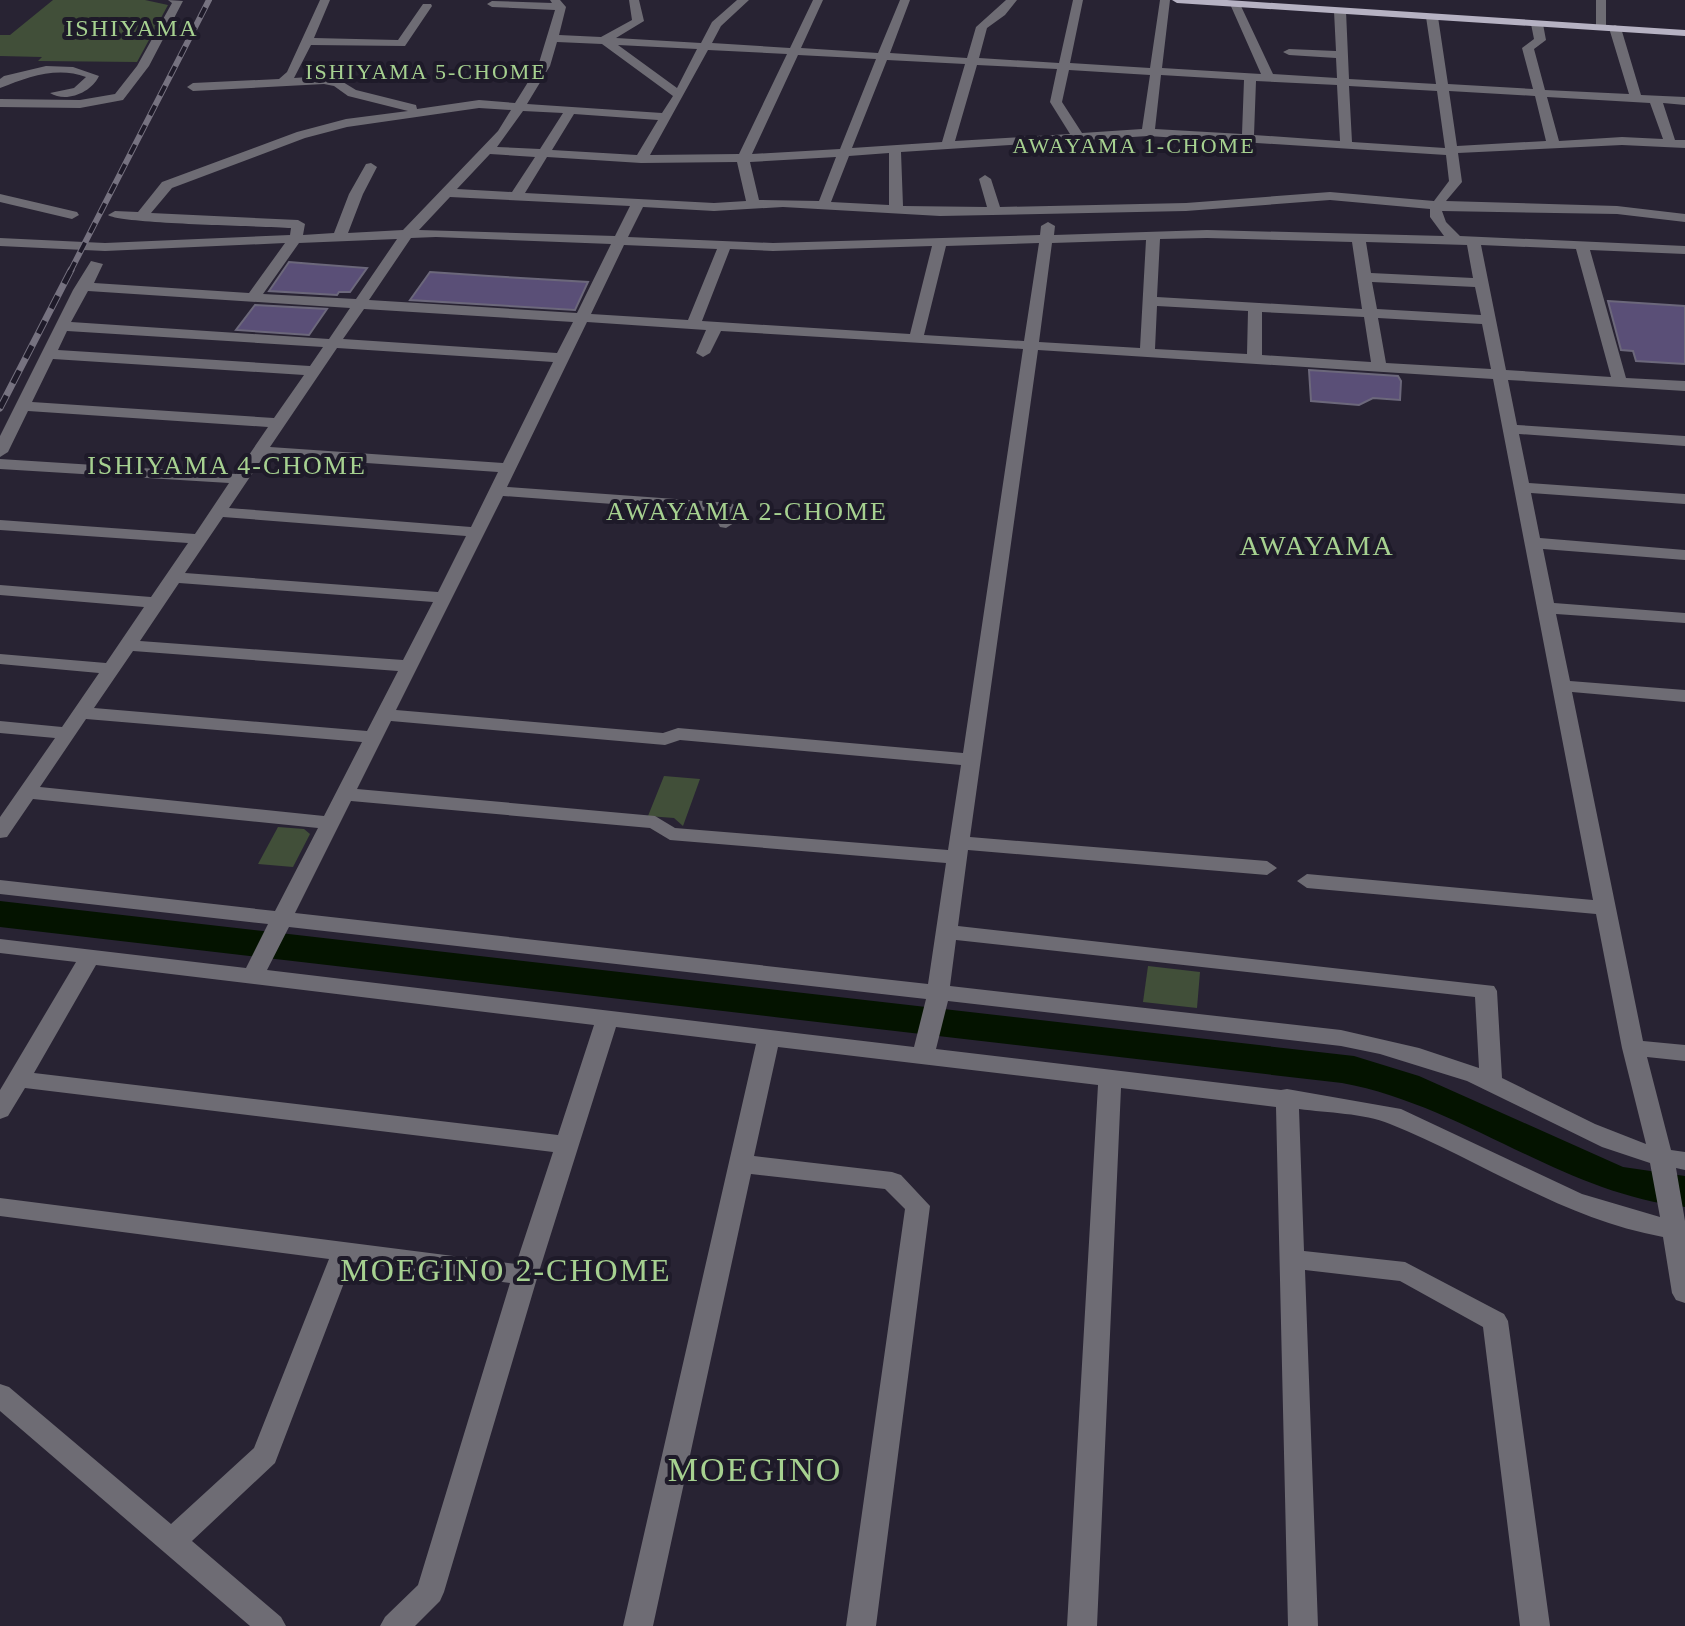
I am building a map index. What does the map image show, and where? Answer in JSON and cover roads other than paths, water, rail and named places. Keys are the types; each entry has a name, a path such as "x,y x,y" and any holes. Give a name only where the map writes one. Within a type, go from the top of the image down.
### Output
{"main road":[{"path":"1177,0 1235,4 1254,2 1340,11 1685,33"}],"street":[{"path":"0,103 98,103 118,97 146,61 165,28 178,1 173,0"},
{"path":"283,81 292,74 325,0"},
{"path":"604,40 638,21 634,0"},
{"path":"641,159 716,24 744,0"},
{"path":"753,204 743,159 818,0"},
{"path":"824,204 905,0"},
{"path":"947,147 982,27 1012,0"},
{"path":"1078,0 1056,102 1078,137"},
{"path":"1148,132 1165,0"},
{"path":"1601,0 1608,28 1636,98"},
{"path":"0,832 358,303 408,233 503,133 544,66 555,38 558,4 492,4"},
{"path":"1235,4 1268,77"},
{"path":"307,41 401,44 427,6"},
{"path":"1340,11 1346,145"},
{"path":"1432,17 1456,182 1435,205"},
{"path":"1537,24 1540,40 1528,48 1553,143"},
{"path":"555,38 1685,101"},
{"path":"604,40 679,95"},
{"path":"1289,52 1342,55"},
{"path":"0,96 72,92 88,86 94,79 90,73 83,71 33,71 14,75 0,85 16,93"},
{"path":"1248,138 1250,77"},
{"path":"193,87 333,81 352,93 419,110"},
{"path":"1655,99 1670,142"},
{"path":"141,217 167,185 324,127 419,110 479,104 665,117"},
{"path":"517,195 571,110"},
{"path":"488,150 641,159 743,159 1148,132 1452,151 1553,143 1685,144"},
{"path":"895,150 896,209"},
{"path":"340,236 356,194 371,167"},
{"path":"985,179 994,210"},
{"path":"449,193 714,207 824,204 896,209 994,210 1186,207 1330,196 1435,205 1617,210 1685,218"},
{"path":"0,198 72,215"},
{"path":"257,969 509,468 638,203"},
{"path":"1435,205 1439,224 1465,240 1480,283 1512,429 1633,1048 1670,1163 1685,1293"},
{"path":"925,1047 937,999 1050,210"},
{"path":"115,215 298,224 296,238 253,297"},
{"path":"0,242 105,247 408,233 725,246 1153,235 1465,240 1685,250"},
{"path":"1147,353 1153,235"},
{"path":"1358,237 1379,368"},
{"path":"916,338 940,241"},
{"path":"1582,245 1620,382"},
{"path":"693,325 725,246"},
{"path":"0,452 80,290 85,287 96,264"},
{"path":"1365,277 1480,283"},
{"path":"85,287 1685,386"},
{"path":"1148,301 1488,320"},
{"path":"1254,360 1255,307"},
{"path":"63,326 563,358"},
{"path":"703,353 715,327"},
{"path":"48,354 313,371"},
{"path":"23,406 278,423"},
{"path":"1512,429 1685,441"},
{"path":"258,451 509,468"},
{"path":"0,464 239,479"},
{"path":"1523,487 1685,499"},
{"path":"497,491 731,508 726,523"},
{"path":"217,512 477,532"},
{"path":"0,525 198,539"},
{"path":"1534,543 1685,555"},
{"path":"174,577 444,598"},
{"path":"0,590 156,603"},
{"path":"1546,608 1685,618"},
{"path":"126,645 410,666"},
{"path":"0,659 110,669"},
{"path":"1562,686 1685,696"},
{"path":"80,713 374,737"},
{"path":"385,715 665,739 678,734 972,760"},
{"path":"0,727 67,733"},
{"path":"26,792 330,823"},
{"path":"346,794 655,822 670,834 1267,868"},
{"path":"1307,881 1607,908"},
{"path":"0,887 278,925 937,999 1341,1038 1393,1049 1491,1082 1614,1142 1670,1163"},
{"path":"946,932 1486,991 1491,1082"},
{"path":"0,946 90,957 257,969 769,1037 925,1047 1110,1076 1287,1097 1393,1115 1601,1213 1647,1227 1676,1223"},
{"path":"0,1110 90,957"},
{"path":"395,1626 430,1592 525,1275 608,1017"},
{"path":"638,1626 769,1037"},
{"path":"1633,1048 1685,1053"},
{"path":"1082,1626 1110,1076"},
{"path":"18,1079 567,1145"},
{"path":"1287,1097 1303,1626"},
{"path":"742,1164 892,1181 918,1206 861,1626"},
{"path":"0,1207 525,1275"},
{"path":"171,1542 265,1455 344,1252"},
{"path":"1291,1259 1405,1272 1495,1321 1535,1626"},
{"path":"0,1395 271,1626"}],"railway":[{"path":"70,272 209,0"},
{"path":"0,408 71,270"}],"district":[{"name":"ISHIYAMA","path":"132,28"},
{"name":"ISHIYAMA 5-CHOME","path":"426,71"},
{"name":"AWAYAMA 1-CHOME","path":"1134,145"},
{"name":"ISHIYAMA 4-CHOME","path":"227,465"},
{"name":"AWAYAMA 2-CHOME","path":"747,511"},
{"name":"AWAYAMA","path":"1317,545"},
{"name":"MOEGINO 2-CHOME","path":"506,1270"},
{"name":"MOEGINO","path":"755,1469"}]}
